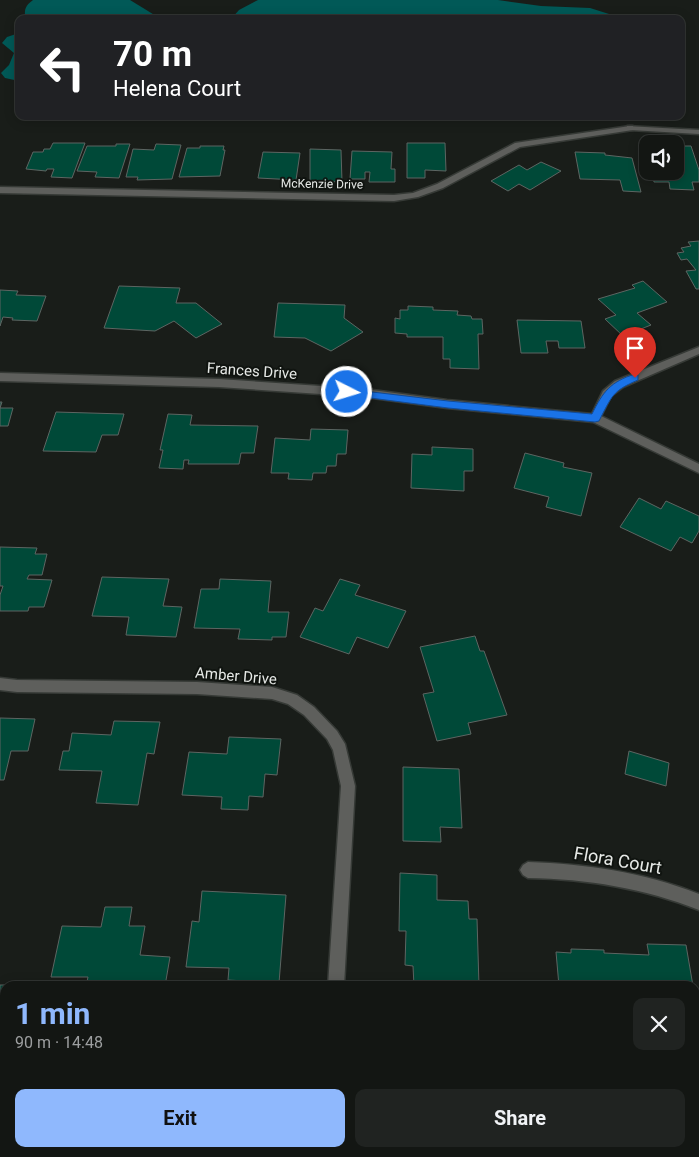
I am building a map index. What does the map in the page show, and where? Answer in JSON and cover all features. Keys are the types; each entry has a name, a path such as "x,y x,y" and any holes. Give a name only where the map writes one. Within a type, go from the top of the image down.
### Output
{"street":[{"name":"McKenzie Drive","path":"0,190 394,198 424,193 518,145 630,128 699,132"},
{"path":"595,418 607,394 619,384 699,350"},
{"name":"Frances Drive","path":"0,377 218,383 356,392 448,404 595,418 699,468"},
{"name":"Amber Drive","path":"0,684 17,686 197,688 272,693 292,699 309,711 332,736 340,749 345,765 348,786 336,981"},
{"name":"Flora Court","path":"528,870 569,871 633,880 680,894 699,902"}],"water":[{"path":"33,0 130,0 154,15 25,15 26,8"},
{"path":"258,0 498,0 541,6 590,8 612,15 235,15 239,10"},
{"path":"15,34 15,80 5,78 1,73 9,65 14,53 2,43 7,37"}],"building":[{"path":"53,143 85,143 72,178 51,177 54,169 47,169 46,171 26,169 33,152 43,152 44,149 50,149"},
{"path":"407,143 445,143 446,171 425,170 425,178 407,178"},
{"path":"116,144 130,144 119,178 95,177 97,172 77,171 87,146 116,146"},
{"path":"156,144 181,145 172,179 137,180 138,177 126,177 133,149 154,150"},
{"path":"200,146 224,146 223,150 225,150 220,176 179,177 187,148 200,148"},
{"path":"684,146 691,146 699,170 699,182 692,182 694,190 670,189 669,182 654,182 654,180 684,180"},
{"path":"310,149 341,150 342,182 310,181"},
{"path":"352,151 392,152 391,169 395,169 395,182 369,182 370,172 365,172 365,179 350,179"},
{"path":"263,152 300,153 296,180 258,178"},
{"path":"575,152 605,153 605,155 632,158 641,192 623,191 620,180 580,179"},
{"path":"541,162 561,171 530,190 519,184 508,191 491,181 519,165 527,170"},
{"path":"699,241 699,289 696,289 686,271 696,270 687,259 681,260 677,253 684,252 681,248 691,246 688,242"},
{"path":"643,281 667,302 637,313 651,325 623,336 605,319 616,315 598,299 635,288 632,285"},
{"path":"119,286 180,288 176,303 196,303 222,324 196,338 174,321 155,331 104,328"},
{"path":"0,290 18,291 16,295 46,296 37,321 12,320 13,318 3,317 0,326"},
{"path":"278,303 345,305 344,318 363,332 331,351 305,338 274,337"},
{"path":"408,306 458,311 457,315 471,316 472,319 482,319 483,334 478,334 479,369 450,368 450,359 443,359 443,337 407,337 407,334 395,333 395,318 400,319 400,310 408,310"},
{"path":"517,320 581,321 585,348 559,348 558,341 546,341 548,353 521,353"},
{"path":"0,408 13,408 8,426 0,426"},
{"path":"56,412 124,414 118,435 102,435 96,452 43,451"},
{"path":"168,414 192,415 190,425 258,426 254,453 241,453 239,464 188,464 189,460 184,460 183,469 159,468 163,450 160,450"},
{"path":"311,429 348,430 346,454 337,454 336,466 327,466 326,473 313,473 312,480 288,479 289,473 271,473 275,438 310,440"},
{"path":"432,447 473,449 473,471 464,471 464,491 411,488 412,454 432,455"},
{"path":"525,453 564,463 563,467 592,473 581,516 546,507 549,497 514,488"},
{"path":"639,498 661,509 666,501 699,516 699,531 692,543 680,537 671,551 620,527"},
{"path":"0,547 37,548 35,554 47,554 42,575 29,575 27,579 52,580 44,607 29,607 28,611 0,611 0,595 3,586 0,586"},
{"path":"102,577 169,579 163,606 182,607 176,637 126,635 129,617 92,616"},
{"path":"220,579 271,581 268,612 289,612 286,637 272,637 272,640 238,639 240,629 194,628 201,589 219,589"},
{"path":"340,579 360,585 355,595 406,611 388,648 357,637 349,654 300,637 315,608 323,611"},
{"path":"475,636 480,651 484,651 507,715 468,723 471,734 437,741 423,694 434,692 420,647"},
{"path":"0,718 35,719 28,751 11,751 4,780 0,780"},
{"path":"114,721 160,722 154,754 147,753 138,805 96,803 102,771 59,770 63,751 69,751 72,733 111,735"},
{"path":"229,737 281,739 277,775 265,774 263,797 249,796 248,810 221,809 222,797 182,795 189,752 227,754"},
{"path":"629,751 669,763 666,786 625,774"},
{"path":"403,767 459,769 462,828 440,827 441,842 403,841"},
{"path":"400,873 437,875 437,900 468,901 469,919 477,919 479,981 414,981 413,966 405,965 406,931 399,931"},
{"path":"202,891 286,895 279,981 228,980 229,968 186,967 192,921 199,922"},
{"path":"105,907 132,907 129,926 145,926 140,955 170,957 166,981 87,981 88,977 51,977 62,926 101,927"},
{"path":"647,944 686,945 692,981 559,981 556,952 571,953 571,949 604,950 604,953 649,955"}],"route":[{"path":"347,392 595,418 607,394 619,384 635,378"}]}
